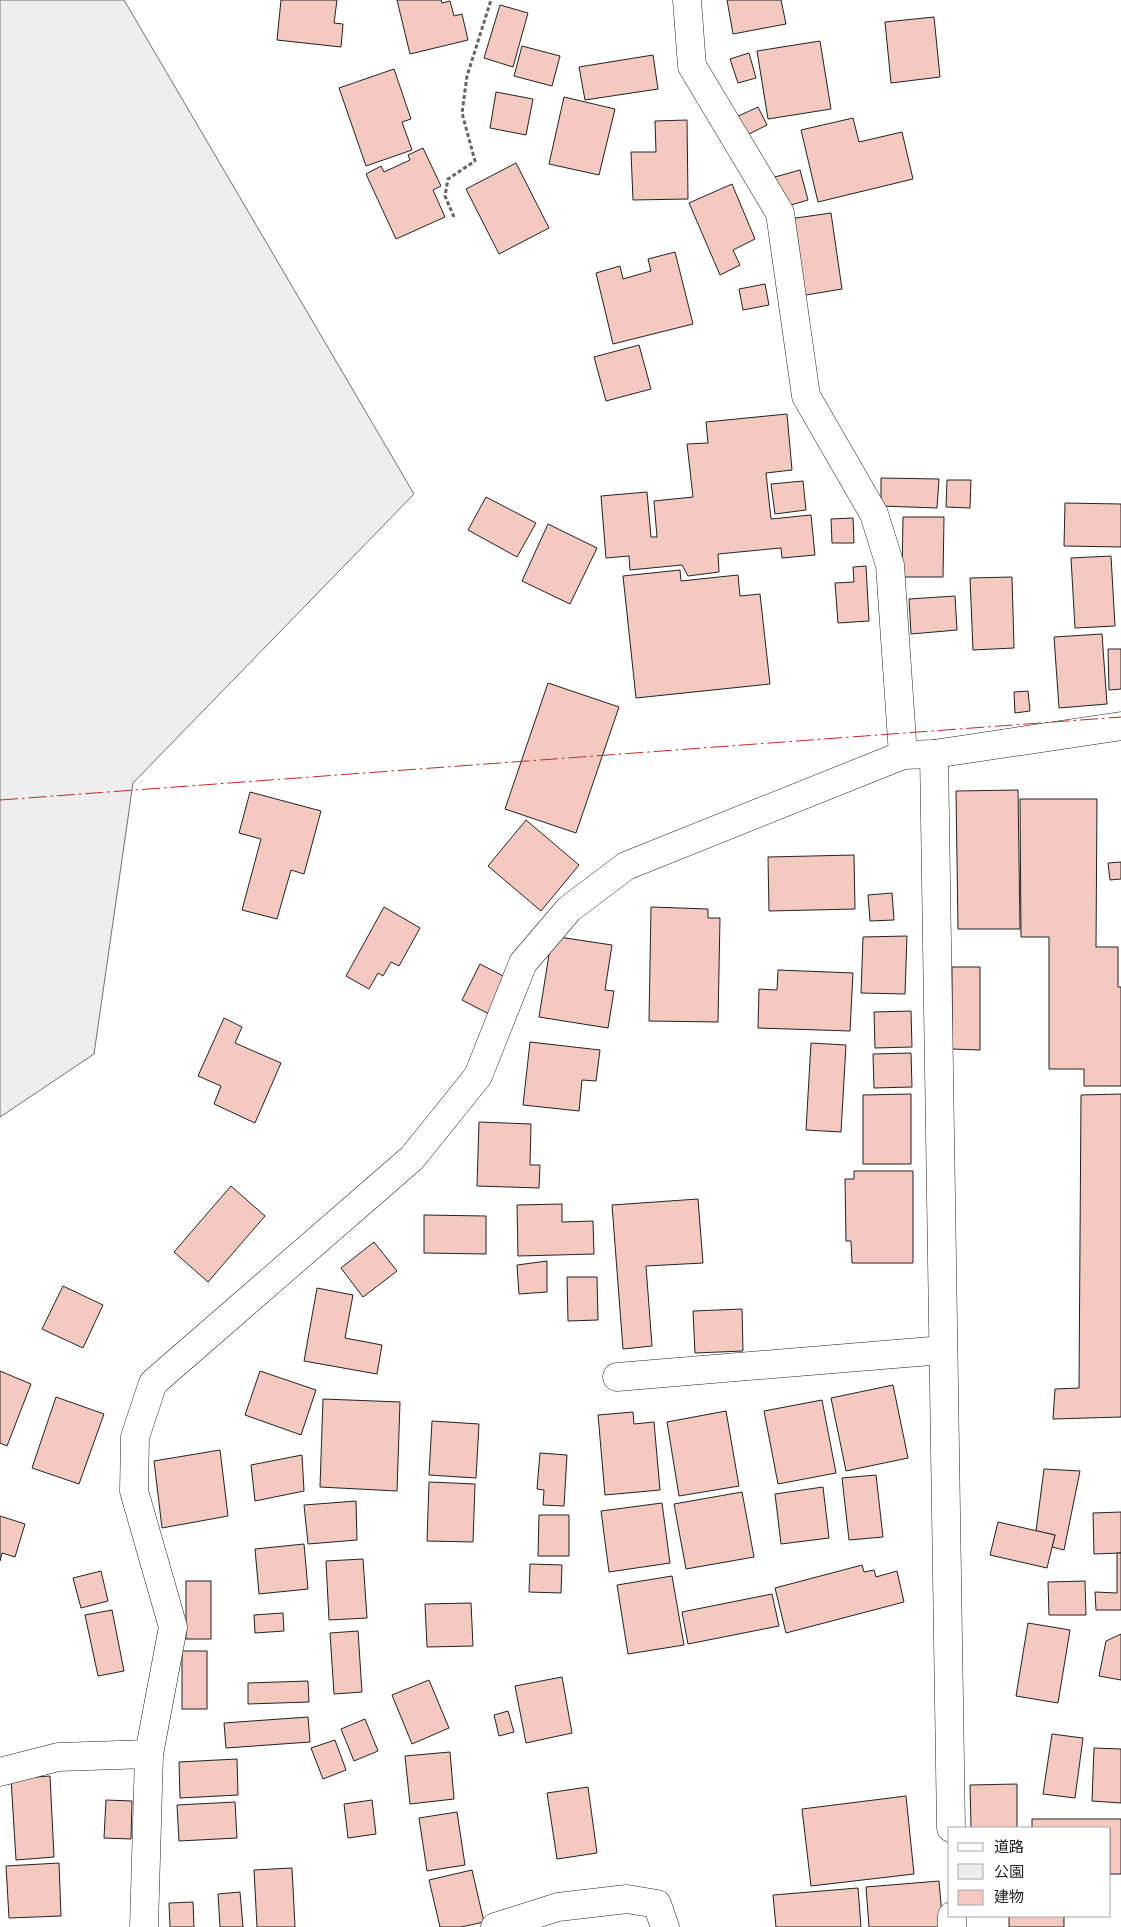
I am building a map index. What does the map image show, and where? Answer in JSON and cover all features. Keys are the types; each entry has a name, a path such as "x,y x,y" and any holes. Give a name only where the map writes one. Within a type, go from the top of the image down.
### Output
{"street":[{"path":"687,0 692,66 780,213 806,396 874,514 890,565 903,756"},
{"path":"144,1927 149,1754 173,1628 134,1491 135,1437 153,1384 412,1158 478,1076 522,963 569,909 626,866 903,756 934,754 1121,726"},
{"path":"934,754 950,1827"},
{"path":"618,1377 943,1350"},
{"path":"0,1772 58,1757 149,1754"},
{"path":"495,1927 558,1907 627,1899 657,1904 665,1927"}],"path":[{"path":"454,217 445,196 448,179 475,161 462,113 468,76 491,0"}],"green space":[{"path":"0,0 124,0 414,494 133,783 94,1054 0,1117"}],"building":[{"path":"281,0 337,0 334,23 343,24 341,47 277,40"},
{"path":"397,0 441,0 442,3 450,1 454,16 462,14 468,40 410,54"},
{"path":"727,0 781,0 786,24 733,34"},
{"path":"500,5 528,13 513,67 484,58"},
{"path":"934,17 940,77 891,83 885,22"},
{"path":"820,41 831,109 768,119 757,51"},
{"path":"522,46 560,56 552,86 514,76"},
{"path":"749,53 756,78 738,83 730,59"},
{"path":"653,55 658,89 585,100 579,67"},
{"path":"394,69 411,119 402,122 412,150 366,166 339,88"},
{"path":"496,92 533,99 526,135 490,128"},
{"path":"564,97 615,109 599,175 549,164"},
{"path":"758,107 767,125 743,137 734,118"},
{"path":"853,118 859,142 902,132 913,179 818,202 801,130"},
{"path":"687,120 688,199 633,200 631,152 656,152 655,121"},
{"path":"423,148 441,186 433,190 445,217 396,239 366,174 381,166 384,172 410,160 408,155"},
{"path":"516,163 549,228 499,254 466,189"},
{"path":"800,170 808,200 784,207 775,177"},
{"path":"732,184 755,239 733,250 740,265 720,275 689,203"},
{"path":"831,213 842,289 800,296 789,219"},
{"path":"675,252 693,324 613,344 596,273 620,266 623,279 651,271 648,259"},
{"path":"765,284 769,305 743,310 739,289"},
{"path":"639,345 651,389 606,401 594,357"},
{"path":"787,414 792,470 766,473 771,519 811,515 815,555 782,558 781,548 718,554 719,572 688,576 682,565 630,570 629,556 606,558 601,496 647,492 651,537 657,537 654,501 693,497 687,444 708,443 706,422"},
{"path":"881,478 939,479 937,508 881,506"},
{"path":"947,480 971,480 970,508 946,507"},
{"path":"803,481 806,510 775,514 771,484"},
{"path":"486,497 536,523 517,557 468,530"},
{"path":"1065,503 1121,504 1121,547 1064,546"},
{"path":"903,517 944,517 943,577 902,577"},
{"path":"853,518 854,543 832,543 831,519"},
{"path":"548,524 597,548 570,604 522,581"},
{"path":"1111,556 1115,626 1075,628 1071,558"},
{"path":"866,566 869,621 838,623 835,583 854,582 853,567"},
{"path":"680,570 681,581 738,575 740,596 760,594 770,684 636,698 623,576"},
{"path":"1012,577 1014,648 973,650 970,578"},
{"path":"955,596 957,630 911,634 909,599"},
{"path":"1102,634 1107,704 1059,708 1054,637"},
{"path":"1108,649 1121,649 1121,689 1109,690"},
{"path":"548,683 619,707 576,833 505,809"},
{"path":"1028,691 1030,711 1015,713 1014,692"},
{"path":"1018,790 1020,929 958,929 956,791"},
{"path":"250,792 321,811 304,874 291,870 277,919 242,910 261,839 239,833"},
{"path":"1020,799 1097,799 1096,947 1118,947 1118,987 1121,987 1121,1086 1084,1086 1084,1069 1049,1069 1049,937 1021,937"},
{"path":"526,820 579,865 541,911 488,866"},
{"path":"854,855 855,909 769,911 768,857"},
{"path":"1121,862 1121,879 1110,880 1108,863"},
{"path":"892,893 894,920 870,921 868,895"},
{"path":"384,907 420,928 399,966 391,962 383,976 378,973 369,989 346,976"},
{"path":"651,907 708,909 708,918 720,918 718,1022 649,1021"},
{"path":"552,936 612,945 605,990 614,991 608,1028 539,1017"},
{"path":"907,936 905,994 861,993 863,937"},
{"path":"480,964 509,979 491,1015 462,1000"},
{"path":"952,967 980,967 980,1050 952,1049"},
{"path":"778,970 853,973 850,1031 758,1028 759,989 777,990"},
{"path":"911,1011 912,1047 875,1048 874,1012"},
{"path":"224,1018 242,1027 235,1043 281,1063 255,1123 214,1104 221,1086 198,1076"},
{"path":"530,1042 600,1050 596,1081 582,1080 579,1111 523,1105"},
{"path":"811,1043 846,1045 841,1132 806,1130"},
{"path":"911,1053 912,1087 874,1088 873,1054"},
{"path":"911,1094 911,1164 863,1164 863,1095"},
{"path":"1121,1094 1121,1417 1053,1419 1055,1389 1079,1388 1081,1095"},
{"path":"479,1122 531,1124 530,1165 540,1165 539,1188 477,1186"},
{"path":"854,1171 913,1171 913,1263 852,1263 851,1241 846,1241 845,1179 854,1179"},
{"path":"231,1186 265,1216 208,1282 174,1252"},
{"path":"698,1199 703,1263 646,1266 652,1346 623,1349 612,1205"},
{"path":"562,1204 562,1222 593,1221 594,1254 518,1256 517,1205"},
{"path":"424,1215 486,1216 486,1254 424,1253"},
{"path":"374,1242 397,1271 363,1297 341,1268"},
{"path":"547,1261 547,1292 519,1294 517,1265"},
{"path":"567,1277 597,1277 598,1320 568,1321"},
{"path":"63,1286 103,1305 83,1348 42,1329"},
{"path":"317,1288 353,1295 345,1338 382,1345 377,1374 304,1361"},
{"path":"742,1309 743,1351 695,1353 693,1311"},
{"path":"0,1371 31,1384 7,1446 0,1443"},
{"path":"260,1371 316,1390 301,1435 245,1415"},
{"path":"893,1385 908,1458 846,1471 831,1398"},
{"path":"56,1397 104,1414 79,1484 32,1468"},
{"path":"323,1399 400,1402 397,1491 320,1487"},
{"path":"822,1400 836,1473 778,1484 764,1411"},
{"path":"726,1411 739,1486 679,1496 667,1422"},
{"path":"633,1412 634,1424 654,1422 660,1490 605,1495 598,1415"},
{"path":"432,1421 479,1424 476,1478 429,1475"},
{"path":"220,1450 228,1516 162,1528 154,1461"},
{"path":"540,1453 567,1455 564,1506 543,1505 544,1490 537,1489"},
{"path":"302,1455 304,1491 255,1501 251,1465"},
{"path":"1044,1469 1080,1471 1064,1550 1052,1547 1055,1535 1036,1531"},
{"path":"876,1475 883,1537 849,1540 842,1478"},
{"path":"429,1482 475,1484 473,1542 427,1541"},
{"path":"823,1487 829,1538 781,1544 775,1494"},
{"path":"742,1492 754,1557 686,1569 674,1504"},
{"path":"356,1501 357,1540 308,1544 304,1505"},
{"path":"662,1503 670,1563 609,1572 601,1511"},
{"path":"1121,1512 1121,1553 1094,1554 1093,1513"},
{"path":"539,1515 569,1515 569,1556 538,1556"},
{"path":"0,1516 25,1524 15,1557 2,1553 0,1561"},
{"path":"998,1522 1055,1535 1047,1568 990,1555"},
{"path":"304,1544 308,1589 259,1594 255,1549"},
{"path":"1117,1553 1121,1553 1121,1610 1096,1610 1095,1592 1117,1593"},
{"path":"363,1559 367,1618 329,1620 326,1561"},
{"path":"530,1564 562,1565 561,1593 529,1592"},
{"path":"862,1565 864,1572 874,1570 876,1577 897,1571 904,1602 786,1633 775,1588"},
{"path":"101,1571 108,1601 81,1608 73,1578"},
{"path":"672,1576 684,1645 628,1654 617,1585"},
{"path":"186,1581 211,1581 211,1639 186,1639"},
{"path":"1085,1581 1086,1615 1049,1615 1048,1582"},
{"path":"772,1594 779,1626 688,1644 682,1612"},
{"path":"471,1603 473,1646 427,1647 425,1604"},
{"path":"112,1610 124,1671 98,1676 85,1615"},
{"path":"283,1613 284,1631 255,1633 254,1615"},
{"path":"1028,1623 1070,1630 1058,1703 1016,1696"},
{"path":"358,1631 362,1692 334,1694 330,1633"},
{"path":"1121,1634 1121,1680 1099,1676 1106,1641"},
{"path":"182,1651 207,1651 207,1709 182,1709"},
{"path":"562,1677 572,1733 526,1743 515,1686"},
{"path":"429,1680 449,1728 412,1744 392,1695"},
{"path":"308,1681 309,1702 248,1704 248,1683"},
{"path":"508,1711 514,1732 499,1736 494,1715"},
{"path":"308,1717 310,1742 226,1748 224,1723"},
{"path":"365,1719 378,1751 354,1761 341,1729"},
{"path":"1052,1734 1083,1738 1075,1798 1043,1794"},
{"path":"335,1740 346,1770 323,1779 311,1748"},
{"path":"1094,1748 1121,1749 1121,1803 1092,1801"},
{"path":"450,1752 454,1799 410,1804 405,1756"},
{"path":"237,1759 238,1795 180,1798 179,1762"},
{"path":"50,1776 54,1857 16,1860 11,1779"},
{"path":"1017,1784 1017,1827 971,1827 970,1785"},
{"path":"588,1787 597,1853 557,1859 547,1793"},
{"path":"906,1796 914,1874 811,1886 802,1809"},
{"path":"106,1800 132,1801 131,1839 104,1838"},
{"path":"372,1800 376,1834 348,1838 344,1804"},
{"path":"235,1802 237,1838 179,1841 177,1805"},
{"path":"457,1812 465,1865 427,1871 419,1818"},
{"path":"1032,1819 1121,1819 1121,1874 1111,1874 1111,1827 1032,1827"},
{"path":"59,1863 61,1916 9,1918 6,1866"},
{"path":"292,1868 295,1927 257,1927 254,1870"},
{"path":"472,1870 484,1922 461,1927 440,1927 429,1880"},
{"path":"939,1881 943,1927 869,1927 866,1887"},
{"path":"858,1888 861,1927 776,1927 773,1895"},
{"path":"240,1892 243,1927 220,1927 218,1894"},
{"path":"193,1902 194,1927 170,1927 169,1903"},
{"path":"1009,1917 1064,1917 1064,1927 1009,1927"}],"power":[{"path":"0,800 1121,717"}]}
